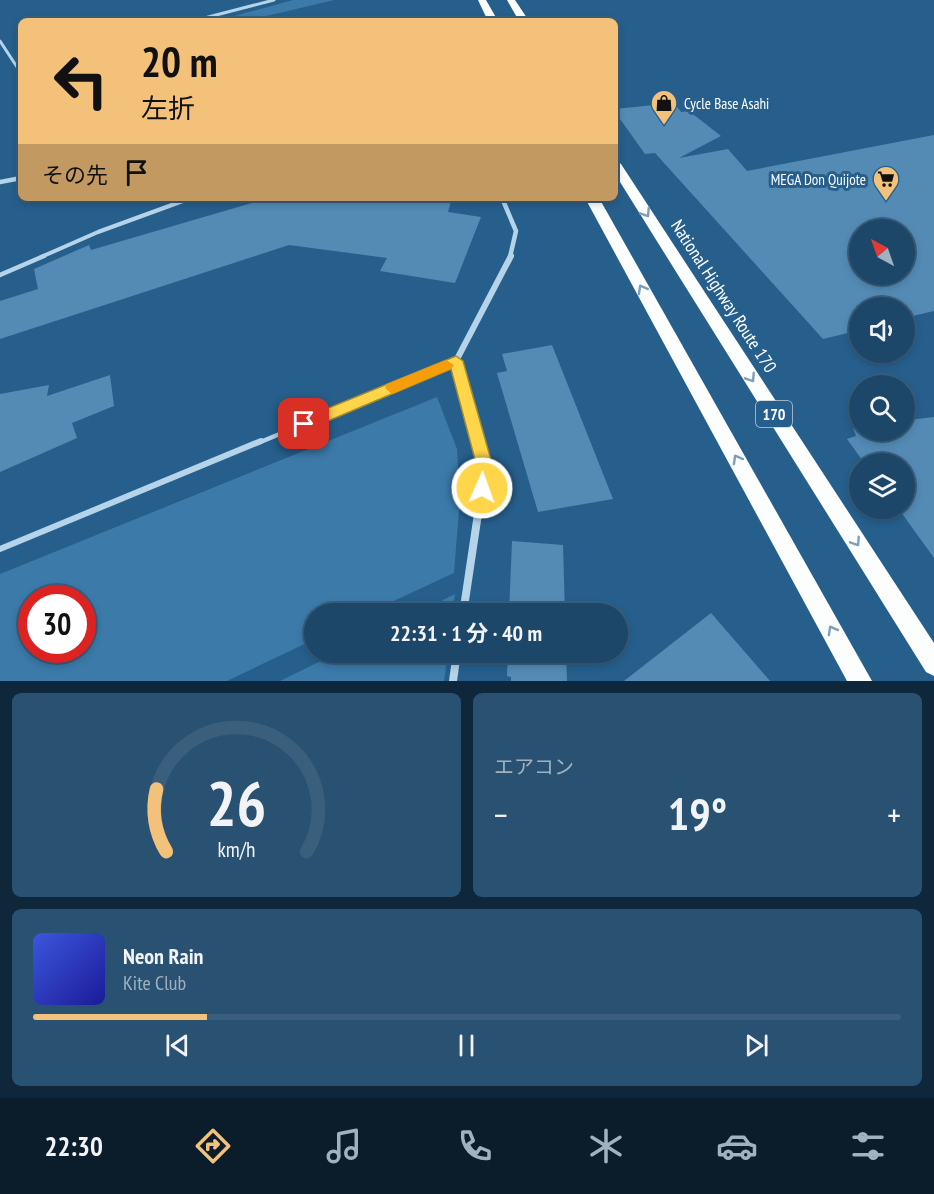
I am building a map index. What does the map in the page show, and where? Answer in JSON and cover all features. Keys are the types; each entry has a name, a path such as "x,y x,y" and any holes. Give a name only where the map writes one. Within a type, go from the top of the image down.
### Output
{"highway":[{"path":"482,0 491,18"},
{"path":"511,0 522,18"},
{"name":"National Highway Route 170","path":"618,169 934,664"},
{"path":"594,201 860,681"}],"street":[{"path":"0,182 18,179"},
{"path":"465,603 485,467 456,361 475,321 509,263 516,231 503,201"},
{"path":"453,681 456,663"}],"lane":[{"path":"205,18 274,0"},
{"path":"0,41 18,67"},
{"path":"0,275 98,232 183,201"},
{"path":"0,549 456,361"}],"shaded area":[{"path":"293,0 334,0 259,18 227,18"},
{"path":"437,397 457,449 460,498 454,573 390,603 304,603 304,644 227,681 0,681 0,574"},
{"path":"455,594 454,603 437,603"},
{"path":"317,663 447,663 444,681 280,681"}],"building":[{"path":"674,103 681,112 689,111 721,136 679,158 728,149 747,171 934,135 934,311 915,315 915,297 849,297 849,333 823,339 655,153 645,154 618,116 618,109"},
{"path":"259,201 451,201 448,212 481,217 455,283 380,271 387,258 289,245 0,339 0,301 38,289 34,269 89,245 91,250"},
{"path":"552,345 613,499 538,512 497,373 507,371 502,354"},
{"path":"110,375 114,406 72,423 77,438 0,472 0,394 49,385 47,396"},
{"path":"934,417 934,558 906,519 915,519 915,453 857,453 847,439 849,438 849,441 915,441 915,419"},
{"path":"512,541 563,545 565,603 509,603"},
{"path":"711,613 770,681 624,681"},
{"path":"508,663 566,663 567,681 511,681 511,677 507,676"}],"slow traffic":[{"path":"392,388 446,365"}],"place":[{"name":"Cycle Base Asahi","path":"664,126"},
{"name":"MEGA Don Quijote","path":"886,202"}],"route":[{"path":"304,424 456,361 485,467 482,488"}]}
